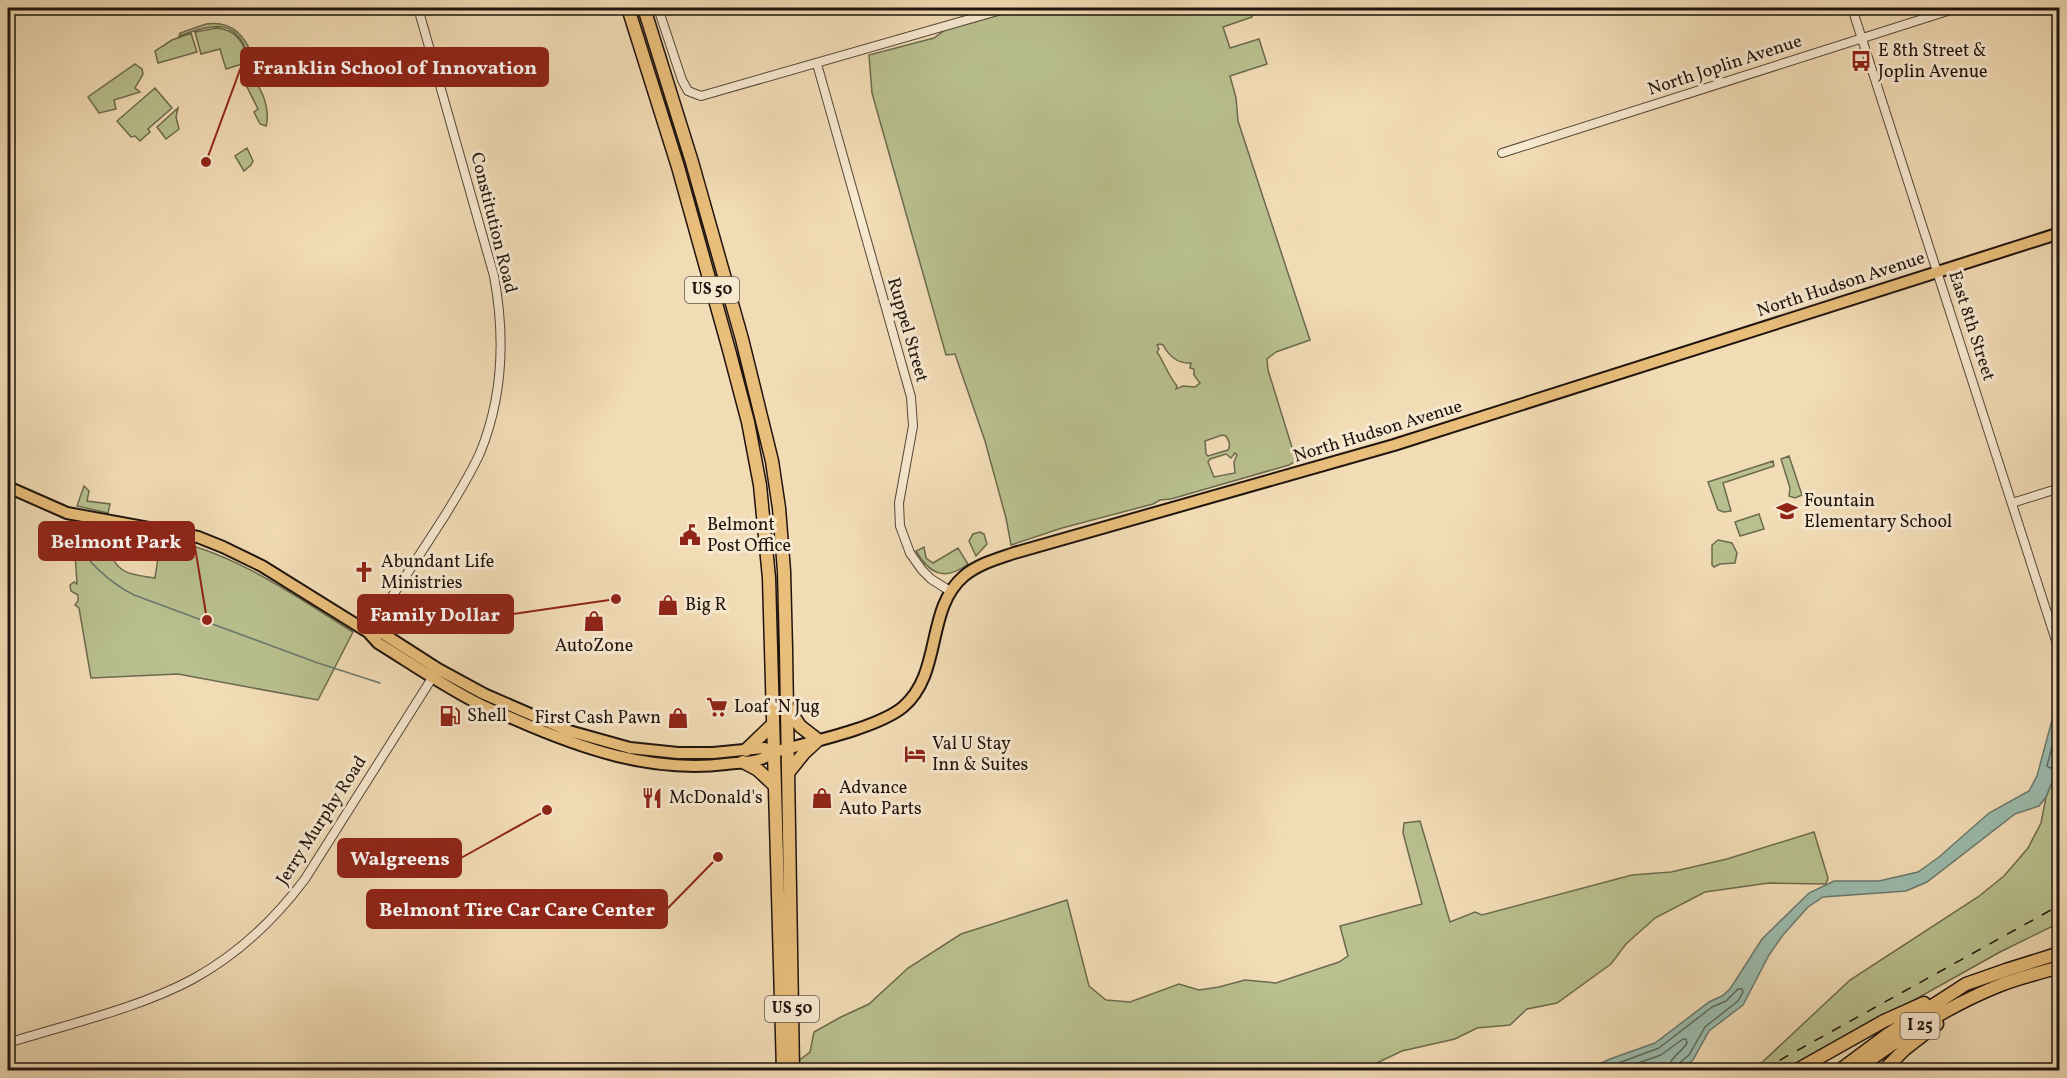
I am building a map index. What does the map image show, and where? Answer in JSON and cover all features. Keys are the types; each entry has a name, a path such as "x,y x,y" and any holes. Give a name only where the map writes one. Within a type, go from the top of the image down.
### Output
{"highway":[{"name":"US 50","path":"628,8 678,166 740,390 755,453 764,512 768,568 783,1071"},
{"name":"US 50","path":"644,8 692,162 742,339 772,461 784,571 793,1071"},
{"path":"787,707 800,726 818,740 788,773"},
{"path":"773,724 744,756 774,786"},
{"name":"I 25","path":"1840,1071 1887,1035 1966,984 2060,953"},
{"name":"I 25","path":"1856,1071 1924,1023 1989,990 2060,967"},
{"path":"1797,1071 1884,1021 1966,984"},
{"path":"1884,1071 1928,1030 1989,990"}],"main road":[{"name":"North Hudson Avenue","path":"8,487 67,513 198,537 223,547 262,566 368,632 378,643 436,673 480,705 550,735 628,760 673,766 709,766 744,756 766,759 774,752 879,720 904,706 923,680 941,612 950,591 965,575 981,565 1014,553 1394,445 2060,232"}],"street":[{"name":"Constitution Road","path":"368,632 471,472 489,427 500,366 500,314 494,276 418,8"},
{"path":"658,8 682,81 692,94 706,95 1008,8"},
{"name":"East 8th Street","path":"1852,8 2060,653"},
{"name":"North Joplin Avenue","path":"1502,153 1958,8"},
{"name":"Ruppel Street","path":"817,64 911,397 913,426 899,503 900,526 910,553 922,570 931,579 950,591"},
{"path":"2012,503 2060,488"},
{"name":"Jerry Murphy Road","path":"8,1043 162,994 202,974 225,959 258,932 305,879 436,673"}],"green space":[{"path":"1023,8 1249,8 1252,17 1223,27 1230,48 1259,39 1267,64 1230,76 1236,98 1238,121 1310,340 1276,352 1267,359 1268,370 1295,457 1294,462 1171,499 1160,500 1153,504 1062,528 1011,545 985,441 955,354 946,355 872,93 869,55 934,38 945,30","holes":["1160,344 1174,358 1191,363 1190,368 1194,369 1194,375 1200,383 1195,387 1183,386 1176,389 1177,386 1157,352 1159,349 1157,345","1222,435 1226,436 1229,441 1228,450 1208,456 1205,441","1235,453 1237,455 1234,462 1235,473 1214,477 1208,462 1210,459 1226,454 1231,458"]},
{"path":"206,24 224,25 237,32 247,44 254,60 250,61 239,37 232,30 223,27 204,28 179,36 180,33"},
{"path":"217,28 230,32 239,39 249,62 226,69 220,49 201,54 195,32"},
{"path":"191,33 197,52 158,63 155,51 172,40"},
{"path":"135,64 142,69 143,74 135,88 140,92 114,100 116,109 99,113 88,97"},
{"path":"255,82 265,103 266,126 260,124 254,112 258,109 246,85"},
{"path":"155,88 172,108 148,129 150,132 140,141 135,136 131,137 117,121"},
{"path":"178,108 176,117 179,129 166,139 157,127"},
{"path":"247,148 253,161 244,171 235,156"},
{"path":"1789,456 1802,495 1795,498 1789,496 1790,488 1781,459"},
{"path":"1773,461 1774,466 1723,483 1731,511 1718,510 1708,482"},
{"path":"84,486 89,491 87,501 110,504 108,513 77,506"},
{"path":"1759,514 1764,529 1740,536 1735,522"},
{"path":"73,523 115,531 112,539 94,536 91,553 113,558 120,568 131,574 155,578 161,538 187,544 237,563 353,632 318,700 178,674 91,678 79,608 75,605 78,595 71,591 70,585 74,582 77,584"},
{"path":"980,532 984,534 987,544 976,556 969,541 973,534"},
{"path":"1718,540 1732,543 1737,553 1735,563 1720,564 1714,567 1712,565 1712,545"},
{"path":"924,547 926,558 933,563 958,548 968,564 952,573 939,573 927,566 916,551"},
{"path":"2059,764 2059,923 2000,952 1789,1070 1754,1070 1850,980 1978,897 2004,876 2028,848 2041,823 2046,797"},
{"path":"1420,821 1450,922 1475,912 1482,915 1632,875 1671,872 1727,859 1814,832 1828,878 1826,884 1769,883 1705,892 1655,918 1626,944 1611,964 1557,1003 1527,1009 1510,1025 1477,1028 1455,1039 1402,1051 1362,1070 798,1070 798,1061 810,1052 814,1032 869,1004 908,968 961,934 1067,900 1089,986 1106,1000 1130,1002 1179,984 1199,990 1245,980 1276,983 1339,962 1348,956 1340,926 1422,904 1403,833 1404,823"}],"water":[{"path":"2059,701 2059,764 2046,797 2039,806 2015,814 1927,882 1906,891 1823,897 1808,907 1769,955 1743,1005 1709,1031 1693,1060 1679,1070 1586,1070 1655,1043 1709,1002 1722,996 1730,989 1762,939 1809,893 1834,881 1879,881 1918,872 1939,857 1989,813 2029,791 2037,776"}],"waterway":[{"path":"69,533 97,569 134,595 318,663 380,683"}],"railway":[{"path":"1762,1070 2060,905"}],"place":[{"name":"E 8th Street & Joplin Avenue","path":"1861,61"},
{"name":"Franklin School of Innovation","path":"206,162"},
{"name":"Fountain Elementary School","path":"1787,511"},
{"name":"Belmont Post Office","path":"690,535"},
{"name":"Abundant Life Ministries","path":"364,572"},
{"name":"Family Dollar","path":"616,599"},
{"name":"Big R","path":"668,605"},
{"name":"Belmont Park","path":"207,620"},
{"name":"AutoZone","path":"594,621"},
{"name":"Loaf 'N Jug","path":"717,707"},
{"name":"Shell","path":"450,716"},
{"name":"First Cash Pawn","path":"678,718"},
{"name":"Val U Stay Inn & Suites","path":"915,754"},
{"name":"McDonald's","path":"652,798"},
{"name":"Advance Auto Parts","path":"822,798"},
{"name":"Walgreens","path":"547,810"},
{"name":"Belmont Tire Car Care Center","path":"718,857"}]}
